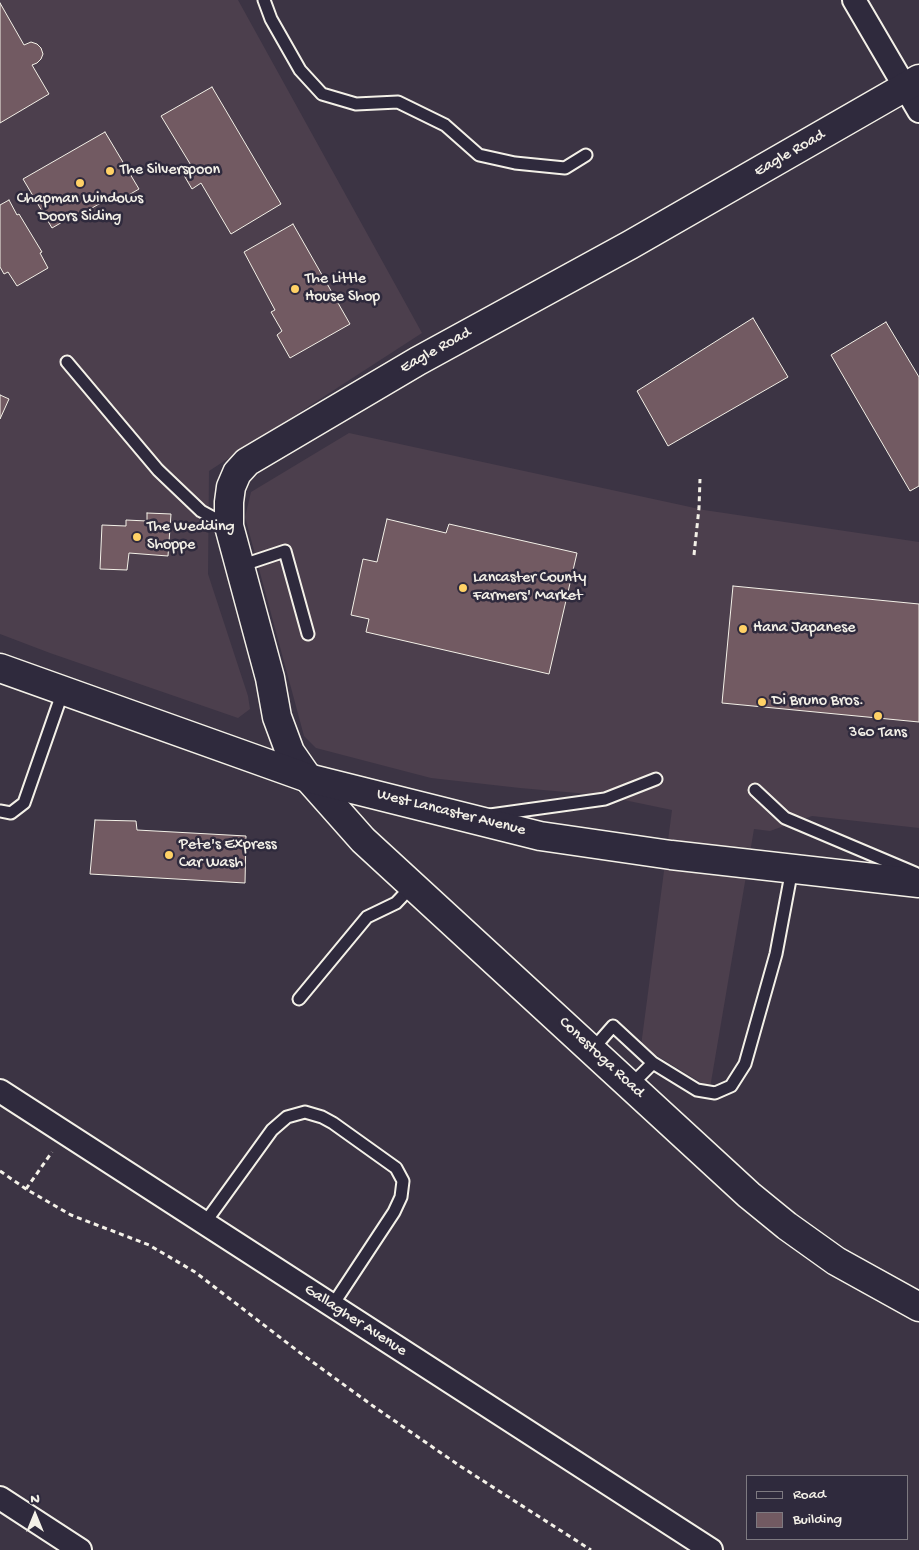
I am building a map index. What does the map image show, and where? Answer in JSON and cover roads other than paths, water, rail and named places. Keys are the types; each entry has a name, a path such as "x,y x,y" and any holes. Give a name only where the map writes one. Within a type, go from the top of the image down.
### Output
{"main road":[{"name":"Eagle Road","path":"308,778 290,752 276,717 270,678 229,526 231,487 237,473 247,462 418,361 630,245 912,83"},
{"name":"West Lancaster Avenue","path":"0,668 308,778 540,836 671,855 919,883"},
{"name":"Conestoga Road","path":"308,778 364,840 750,1195 787,1226 836,1261 919,1307"}],"street":[{"path":"854,0 912,83 919,111"},
{"name":"Gallagher Avenue","path":"0,1091 711,1550"},
{"path":"0,1498 80,1550"}],"lane":[{"path":"264,0 271,19 300,70 322,94 356,104 398,102 445,125 479,155 515,163 565,168 586,155"},
{"path":"67,362 158,470 201,511 229,526"},
{"path":"240,566 285,551 308,634"},
{"path":"0,811 11,813 24,802 62,691"},
{"path":"468,818 605,799 656,779"},
{"path":"756,790 785,818 919,874"},
{"path":"592,1050 613,1026 652,1063 697,1090 715,1093 731,1086 738,1078 745,1064 776,954 792,869"},
{"path":"298,998 367,917 396,903 413,885"},
{"path":"630,1086 652,1063"},
{"path":"204,1224 272,1130 287,1117 305,1112 322,1116 333,1123 396,1168 403,1182 402,1197 394,1212 332,1306"}],"place":[{"name":"The Silverspoon","path":"110,171"},
{"name":"Chapman Windows Doors Siding","path":"80,183"},
{"name":"The Little House Shop","path":"295,289"},
{"name":"The Wedding Shoppe","path":"137,537"},
{"name":"Lancaster County Farmers' Market","path":"463,588"},
{"name":"Hana Japanese","path":"743,629"},
{"name":"Di Bruno Bros.","path":"762,702"},
{"name":"360 Tans","path":"878,716"},
{"name":"Pete's Express Car Wash","path":"169,855"}]}
